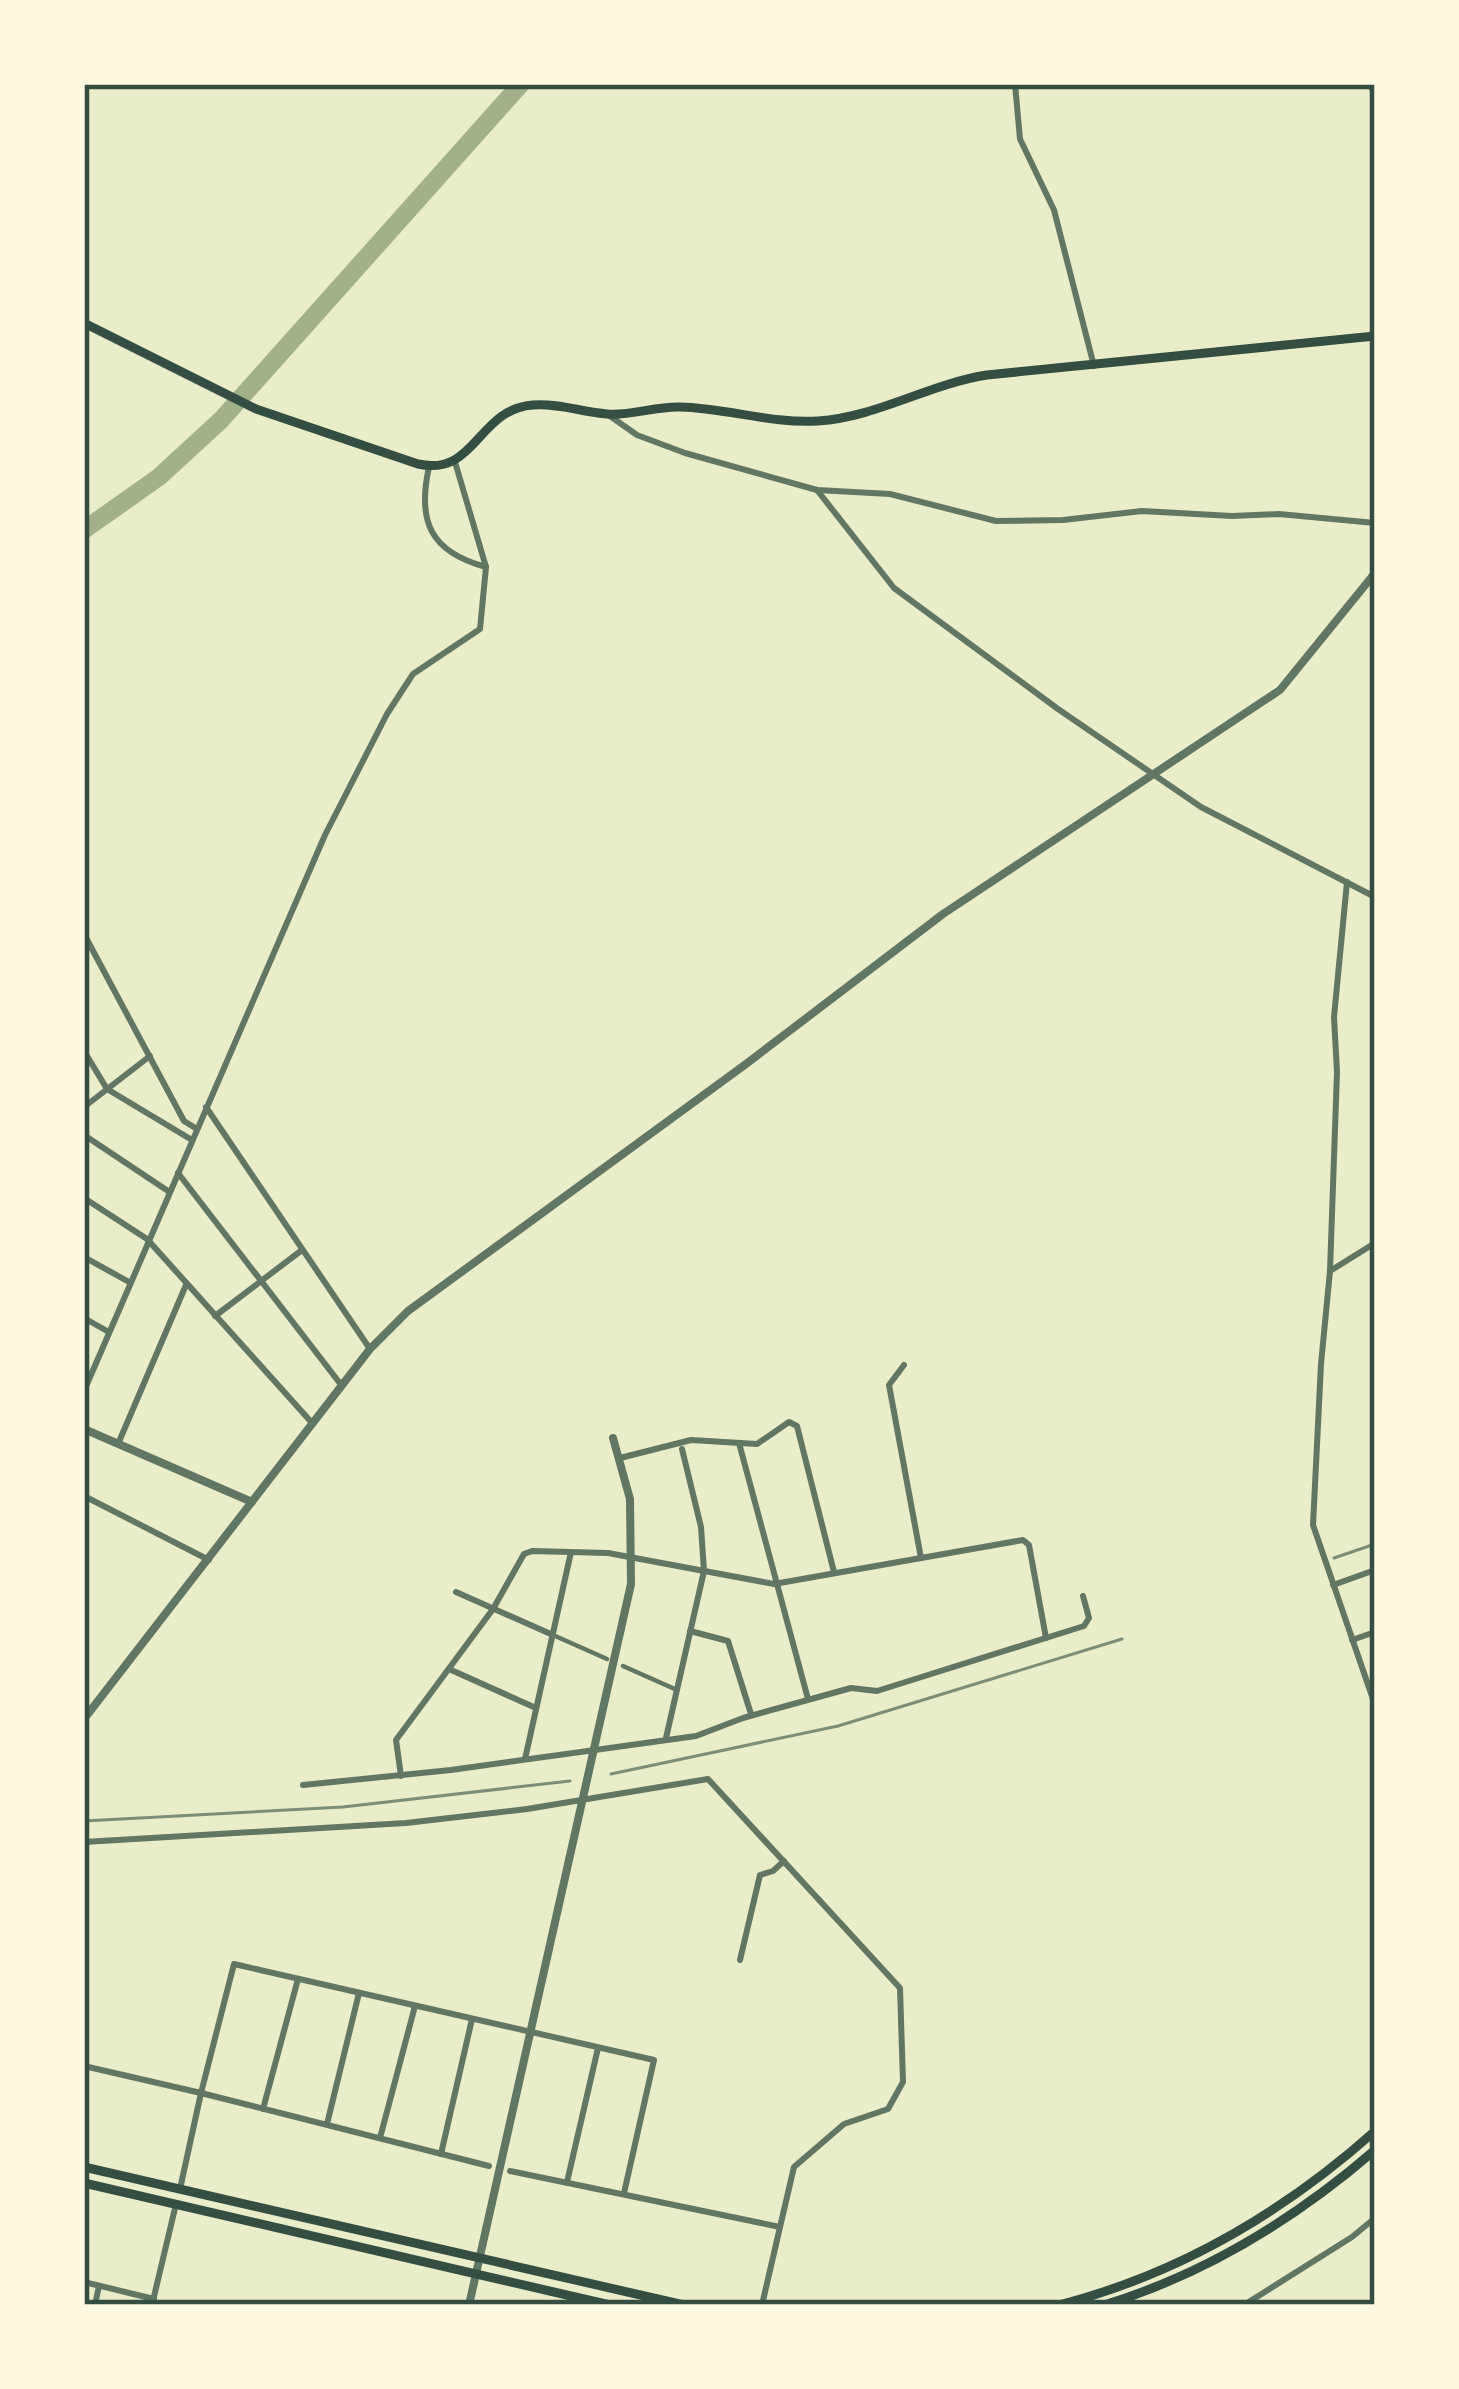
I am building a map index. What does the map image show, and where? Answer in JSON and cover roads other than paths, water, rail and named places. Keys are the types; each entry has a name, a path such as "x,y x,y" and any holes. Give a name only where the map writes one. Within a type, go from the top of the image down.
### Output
{"main road":[{"path":"84,323 239,402 429,466 455,462 500,417 522,406 546,404 607,414 678,407 822,421 960,379 1375,336"},
{"path":"1059,2305 1133,2282 1216,2246 1296,2195 1375,2131"},
{"path":"1104,2305 1225,2256 1305,2206 1375,2150"},
{"path":"84,2167 684,2305"},
{"path":"84,2183 610,2305"}],"street":[{"path":"1016,84 1020,139 1054,210 1094,366"},
{"path":"1370,84 1375,95"},
{"path":"607,414 637,435 817,490 890,494 996,521 1142,511 1279,514 1375,523"},
{"path":"84,1390 87,1373 326,835 396,698 413,674 480,629 486,567 455,462"},
{"path":"429,466 423,495 430,528 455,557 486,567"},
{"path":"817,490 894,588 1201,808 1375,897"},
{"path":"84,1719 370,1349 440,1286 710,1090 889,952 1280,690 1375,572"},
{"path":"1347,882 1334,1017 1337,1072 1330,1271 1313,1525 1375,1705"},
{"path":"84,934 184,1121 197,1129"},
{"path":"84,1051 106,1089 192,1140"},
{"path":"84,1107 150,1056"},
{"path":"206,1107 370,1349"},
{"path":"84,1135 168,1191"},
{"path":"178,1173 342,1386"},
{"path":"84,1198 147,1239 313,1424"},
{"path":"1330,1271 1375,1243"},
{"path":"215,1316 302,1250"},
{"path":"84,1257 129,1282"},
{"path":"118,1444 186,1285"},
{"path":"84,1318 109,1331"},
{"path":"904,1365 889,1385 921,1558"},
{"path":"620,1458 691,1440 757,1444 789,1422 797,1426 834,1573"},
{"path":"84,1429 252,1502"},
{"path":"469,2305 628,1603 633,1558 630,1499 613,1438"},
{"path":"739,1443 808,1699"},
{"path":"665,1740 704,1570 701,1527 682,1449"},
{"path":"84,1496 208,1560"},
{"path":"401,1776 396,1740 493,1609 524,1554 571,1552 633,1558 774,1584 1023,1540 1029,1544 1046,1638"},
{"path":"524,1761 571,1552"},
{"path":"1333,1585 1375,1570"},
{"path":"456,1592 607,1659"},
{"path":"303,1785 695,1736 851,1688 877,1691 1084,1626 1089,1618 1083,1596"},
{"path":"690,1631 728,1641 751,1716"},
{"path":"1352,1640 1375,1632"},
{"path":"623,1666 677,1690"},
{"path":"449,1669 536,1708"},
{"path":"84,1842 406,1823 584,1800 705,1778 900,1988 904,2082 888,2109 844,2124 794,2167 763,2305"},
{"path":"740,1960 760,1875 784,1861"},
{"path":"180,2189 234,1964 654,2060 624,2193"},
{"path":"263,2109 298,1979"},
{"path":"327,2125 359,1993"},
{"path":"380,2138 415,2006"},
{"path":"441,2154 472,2019"},
{"path":"567,2182 598,2048"},
{"path":"84,2066 489,2166"},
{"path":"510,2170 781,2227"},
{"path":"84,2282 153,2302 176,2204"},
{"path":"1244,2305 1375,2218"},
{"path":"95,2305 99,2286"}],"waterway":[{"path":"84,530 159,477 221,420 521,84"}],"railway":[{"path":"1334,1558 1375,1544"},
{"path":"611,1774 838,1726 1122,1639"},
{"path":"84,1821 343,1807 570,1781"}]}
